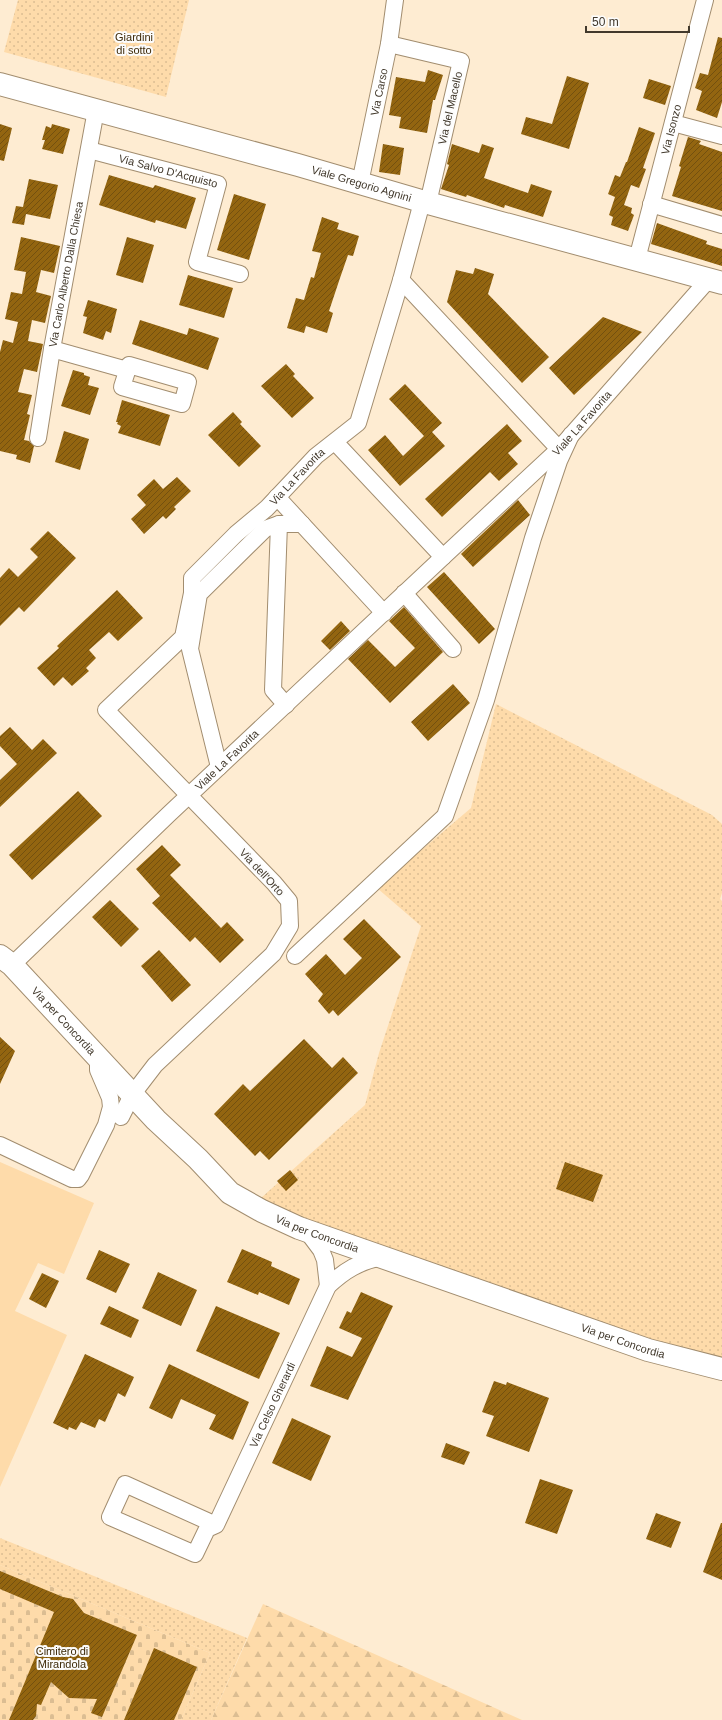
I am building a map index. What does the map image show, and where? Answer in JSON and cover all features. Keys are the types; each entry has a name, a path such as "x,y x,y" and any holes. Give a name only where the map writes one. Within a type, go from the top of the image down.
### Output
{"main road":[{"name":"Viale Gregorio Agnini","path":"0,84 716,281"},
{"name":"Via per Concordia","path":"6,960 156,1120 198,1159 230,1193 262,1211 344,1244 648,1350 722,1369"}],"street":[{"name":"Via Carso","path":"360,183 389,44 395,0"},
{"name":"Via Isonzo","path":"637,259 705,0"},
{"name":"Via del Macello","path":"389,44 461,61 425,202"},
{"name":"Via Carlo Alberto Dalla Chiesa","path":"38,438 52,349 90,150 96,110"},
{"path":"673,123 722,136"},
{"name":"Via Salvo D'Acquisto","path":"90,150 218,184 198,262 240,274"},
{"name":"Via La Favorita","path":"106,710 183,637 192,593 192,578 236,534 267,508 316,456 358,423 425,202"},
{"path":"651,204 722,225"},
{"path":"401,280 559,449"},
{"name":"Viale La Favorita","path":"6,960 190,796 404,593 559,449 716,281"},
{"path":"52,349 127,370"},
{"path":"295,956 445,816 486,700 533,538 559,461 571,435"},
{"path":"335,442 443,557"},
{"path":"277,497 384,613"},
{"path":"219,767 190,649 199,594 265,529 279,524 302,524"},
{"path":"279,524 273,690 286,705"},
{"path":"404,593 453,649"},
{"name":"Via dell'Orto","path":"106,710 274,883 289,901 290,926 273,954 155,1065 132,1095 116,1112"},
{"path":"98,1058 98,1070 116,1112"},
{"path":"116,1112 156,1120"},
{"path":"0,1145 72,1179 78,1179 106,1125 116,1112"},
{"path":"306,1230 325,1260 328,1286"},
{"path":"325,1260 334,1250 344,1244 348,1257 349,1269"},
{"name":"Via Celso Gherardi","path":"216,1525 125,1484 110,1518 195,1554 207,1529 216,1525 328,1286 349,1269 364,1261 382,1257"}],"green space":[{"name":"Giardini di sotto","path":"18,0 189,0 166,97 4,52"},
{"path":"496,704 712,815 722,824 722,893 720,899 722,901 722,1362 643,1342 283,1211 261,1198 365,1105 379,1053 421,926 377,888 471,808"},
{"path":"0,1162 94,1203 64,1274 38,1263 15,1311 67,1335 0,1487"},
{"path":"0,1538 247,1638 211,1720 181,1720 210,1653 0,1565"},
{"name":"Cimitero di Mirandola","path":"0,1565 210,1653 181,1720 0,1720"},
{"path":"263,1604 522,1720 211,1720"}],"building":[{"path":"718,37 722,38 722,102 717,118 696,110 702,91 695,88 700,73 708,75"},
{"path":"428,70 443,75 435,100 433,100 427,133 399,128 401,117 389,115 396,77 425,82"},
{"path":"567,76 589,83 569,149 521,134 526,117 552,124"},
{"path":"649,79 671,86 665,105 643,98"},
{"path":"0,124 12,128 4,161 0,160"},
{"path":"52,124 70,129 63,154 42,149 45,140 42,140 46,126 51,128"},
{"path":"639,127 655,133 643,168 646,169 639,188 631,185 624,205 632,208 631,213 634,215 628,231 611,225 613,217 609,215 615,197 608,194 615,175 620,177 627,162"},
{"path":"688,137 701,141 699,144 722,152 722,211 672,196"},
{"path":"383,144 404,148 400,175 379,172"},
{"path":"452,144 479,153 482,144 494,148 484,178 528,193 531,184 552,191 543,217 505,205 504,208 467,195 466,197 441,189 449,165 447,164"},
{"path":"109,175 153,188 155,185 196,198 186,229 156,220 155,223 99,205"},
{"path":"29,179 58,185 50,219 26,214 24,225 12,223 16,206 23,207"},
{"path":"234,194 266,204 249,260 217,250"},
{"path":"322,217 339,223 337,229 359,236 353,256 348,255 329,311 333,313 327,333 306,326 304,333 287,328 296,298 304,300 311,277 314,278 321,253 312,251"},
{"path":"657,223 707,241 706,244 722,249 722,266 651,244"},
{"path":"21,237 60,246 54,273 41,270 36,292 51,296 45,323 32,320 28,341 43,344 37,372 24,369 18,392 32,395 27,414 30,415 24,440 29,441 34,446 30,463 16,459 17,455 0,451 0,352 3,340 13,343 18,322 5,319 11,292 22,294 26,272 14,270"},
{"path":"127,237 154,245 143,283 116,275"},
{"path":"475,268 494,274 488,294 549,357 522,383 447,302 456,270 473,274"},
{"path":"188,275 233,288 224,318 179,305"},
{"path":"88,300 117,309 111,333 106,331 103,340 83,333 87,317 83,316"},
{"path":"603,317 642,332 574,395 549,368"},
{"path":"140,320 187,335 189,328 219,338 208,370 132,344"},
{"path":"286,364 295,374 293,376 314,398 292,418 261,386"},
{"path":"73,370 84,373 84,375 90,377 88,385 99,388 90,415 61,406"},
{"path":"405,384 442,423 432,432 445,446 400,486 368,450 385,435 403,456 424,436 389,399"},
{"path":"122,400 170,415 160,446 118,433 121,426 117,424 118,422 116,422"},
{"path":"233,412 242,422 240,424 261,446 239,467 208,435"},
{"path":"507,424 522,441 508,453 518,464 499,481 490,472 442,517 425,499"},
{"path":"64,431 89,439 80,470 55,462"},
{"path":"177,477 191,491 174,507 176,509 166,519 163,516 144,534 131,519 146,505 137,495 154,479 163,489"},
{"path":"518,500 530,515 473,567 461,554"},
{"path":"48,531 76,558 24,612 19,607 0,626 0,578 9,568 18,577 38,557 30,549"},
{"path":"444,572 495,629 479,644 427,587"},
{"path":"117,590 143,618 118,641 109,632 89,650 96,658 86,668 89,671 72,686 63,677 54,686 37,668 59,648 57,646"},
{"path":"404,607 443,652 390,703 348,659 368,640 395,667 415,648 389,621"},
{"path":"341,621 350,631 330,650 321,641"},
{"path":"453,684 470,703 428,741 411,722"},
{"path":"10,727 32,750 43,739 57,753 0,807 0,780 17,764 0,746 0,736"},
{"path":"78,791 102,816 32,880 9,855"},
{"path":"162,845 181,865 170,875 221,928 227,922 244,940 220,963 195,937 190,942 152,903 160,896 136,869"},
{"path":"110,900 139,929 121,947 92,917"},
{"path":"364,919 401,957 338,1016 333,1010 329,1014 318,1001 323,994 305,974 326,954 345,975 362,958 343,939"},
{"path":"159,950 191,985 172,1002 141,966"},
{"path":"0,1037 15,1051 0,1084"},
{"path":"304,1039 332,1068 343,1057 358,1073 269,1160 260,1151 255,1156 214,1114 243,1084 250,1091"},
{"path":"565,1162 603,1175 593,1202 556,1189"},
{"path":"290,1170 298,1180 286,1191 277,1181"},
{"path":"242,1249 272,1262 271,1266 300,1279 289,1305 259,1292 258,1295 227,1282"},
{"path":"99,1250 130,1264 116,1293 86,1279"},
{"path":"158,1272 197,1290 181,1326 142,1308"},
{"path":"42,1273 59,1281 46,1308 29,1299"},
{"path":"361,1292 393,1306 348,1400 310,1386 327,1346 352,1357 362,1338 339,1328 347,1311 351,1313"},
{"path":"109,1306 139,1320 131,1338 100,1324"},
{"path":"216,1306 280,1333 259,1379 196,1351"},
{"path":"85,1354 134,1377 125,1397 118,1393 105,1422 99,1419 95,1428 81,1422 76,1430 69,1427 68,1430 53,1423"},
{"path":"169,1364 249,1402 233,1440 209,1429 216,1415 181,1399 172,1419 149,1408"},
{"path":"494,1381 506,1385 507,1382 549,1398 529,1452 486,1436 494,1416 482,1412"},
{"path":"292,1418 331,1436 311,1481 272,1463"},
{"path":"446,1443 470,1452 464,1465 441,1457"},
{"path":"540,1479 573,1490 557,1534 525,1523"},
{"path":"656,1513 681,1522 671,1548 646,1539"},
{"path":"722,1523 722,1580 703,1572"},
{"path":"0,1571 63,1597 73,1599 84,1613 137,1635 102,1717 91,1713 97,1699 69,1698 51,1682 41,1705 37,1704 36,1716 33,1720 9,1720 54,1612 0,1589"},
{"path":"154,1648 197,1667 174,1720 124,1720"}]}
